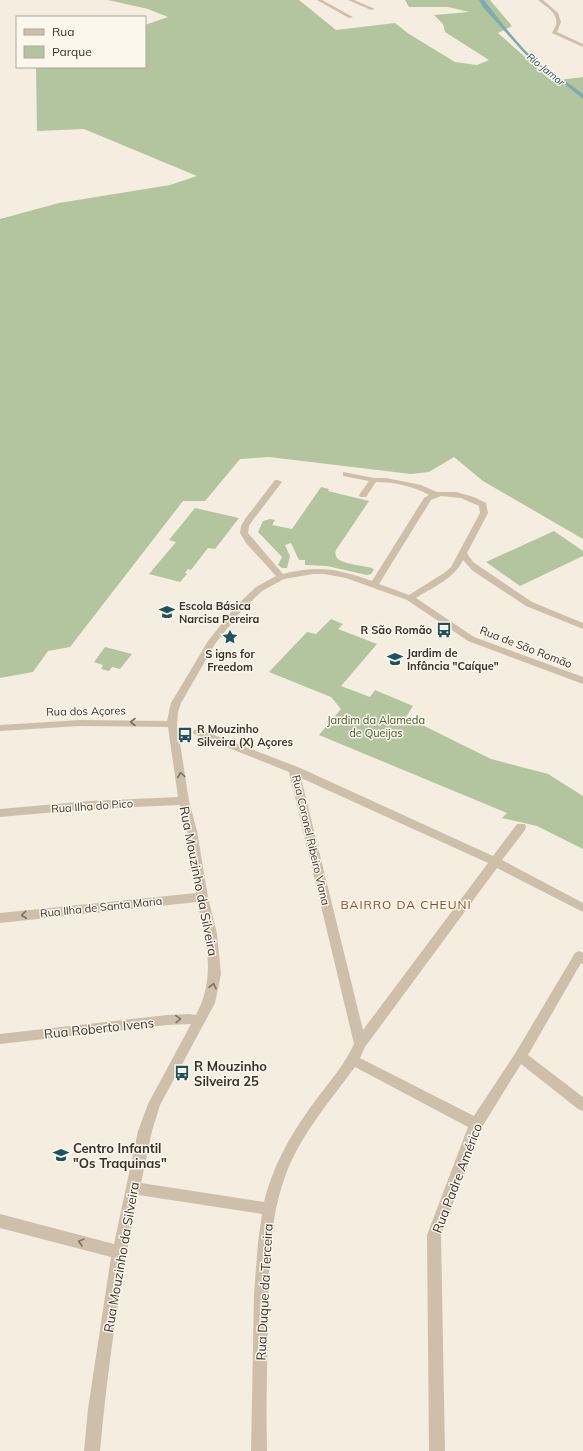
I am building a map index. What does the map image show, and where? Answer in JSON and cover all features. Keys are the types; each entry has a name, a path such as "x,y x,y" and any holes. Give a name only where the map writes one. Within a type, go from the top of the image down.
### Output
{"street":[{"path":"319,0 351,17"},
{"path":"350,0 373,9"},
{"path":"540,0 551,8 559,19 560,24 554,32 583,46"},
{"path":"572,41 583,41"},
{"path":"346,474 421,487 434,494"},
{"path":"363,495 374,480"},
{"path":"278,482 249,519 245,526 244,533 249,541 281,577"},
{"path":"374,584 428,498 434,494 446,493 473,499 483,505 484,513 455,568 410,598"},
{"path":"463,553 470,564 476,569 529,604 583,626"},
{"name":"Rua de São Romão","path":"172,724 173,712 176,703 211,643 236,611 263,587 281,577 302,572 324,571 348,576 374,584 410,598 471,639 583,681"},
{"name":"Rua dos Açores","path":"0,728 80,723 172,724"},
{"name":"Rua Mouzinho da Silveira","path":"92,1451 96,1409 119,1252 145,1131 154,1104 209,1003 215,974 211,934 202,897 192,831 184,801 172,724"},
{"path":"198,732 294,770"},
{"name":"Rua Coronel Ribeiro Viana","path":"294,770 374,808 496,862 583,908"},
{"name":"Rua Coronel Ribeiro Viana","path":"294,770 360,1044"},
{"name":"Rua Ilha do Pico","path":"0,813 90,805 184,801"},
{"path":"476,1124 353,1060 360,1044 521,827"},
{"name":"Rua Ilha de Santa Maria","path":"0,918 202,897"},
{"name":"Rua Padre Américo","path":"437,1451 434,1235 476,1124 581,958"},
{"name":"Rua Roberto Ivens","path":"0,1039 167,1020 190,1019 199,1021"},
{"path":"520,1056 583,1104"},
{"name":"Rua Duque da Terceira","path":"259,1451 259,1371 264,1249 269,1209 279,1174 293,1144 353,1060"},
{"path":"132,1188 269,1209"},
{"path":"0,1220 119,1252"}],"green space":[{"path":"108,0 299,0 336,30 395,23 409,34 455,62 477,65 489,60 445,32 443,24 434,15 469,12 448,7 409,7 405,0 490,0 512,26 498,33 552,81 583,77 583,539 483,481 454,457 429,472 411,474 269,457 240,459 205,501 183,501 70,647 48,651 33,672 0,678 0,219 59,203 170,185 197,176 84,129 37,131 36,68 146,68 146,25 168,17 148,9"},
{"path":"321,487 329,489 328,491 369,501 335,553 337,558 341,561 372,568 374,570 371,574 367,575 327,566 305,565 305,560 299,560 291,543 285,545 290,556 287,568 282,568 278,565 282,557 258,532 263,521 270,519 275,520 272,525 292,529"},
{"path":"195,508 239,518 215,549 208,548 191,570 188,569 185,573 187,574 180,582 149,574 176,542 169,540"},
{"path":"554,531 583,551 583,556 520,586 486,562"},
{"name":"Jardim da Alameda de Queijas","path":"331,619 343,624 338,629 377,644 341,686 370,697 375,690 413,706 406,717 491,759 548,774 583,796 583,849 537,826 502,818 507,813 319,735 341,709 331,697 269,672 307,632 316,634"},
{"path":"105,647 132,654 120,669 112,667 109,671 101,669 103,665 94,662"}],"water":[{"path":"479,0 484,0 511,34 534,59 547,70 583,94 583,99 525,54 483,7"}],"place":[{"name":"Escola Básica Narcisa Pereira","path":"167,612"},
{"name":"R São Romão","path":"444,630"},
{"name":"S igns for Freedom","path":"230,637"},
{"name":"Jardim de Infância \"Caíque\"","path":"395,659"},
{"name":"R Mouzinho Silveira (X) Açores","path":"185,735"},
{"name":"R Mouzinho Silveira 25","path":"182,1073"},
{"name":"Centro Infantil \"Os Traquinas\"","path":"61,1155"}],"district":[{"name":"BAIRRO DA CHEUNI","path":"406,905"}],"water label":[{"name":"Rio Jamor","path":"546,69"}]}
